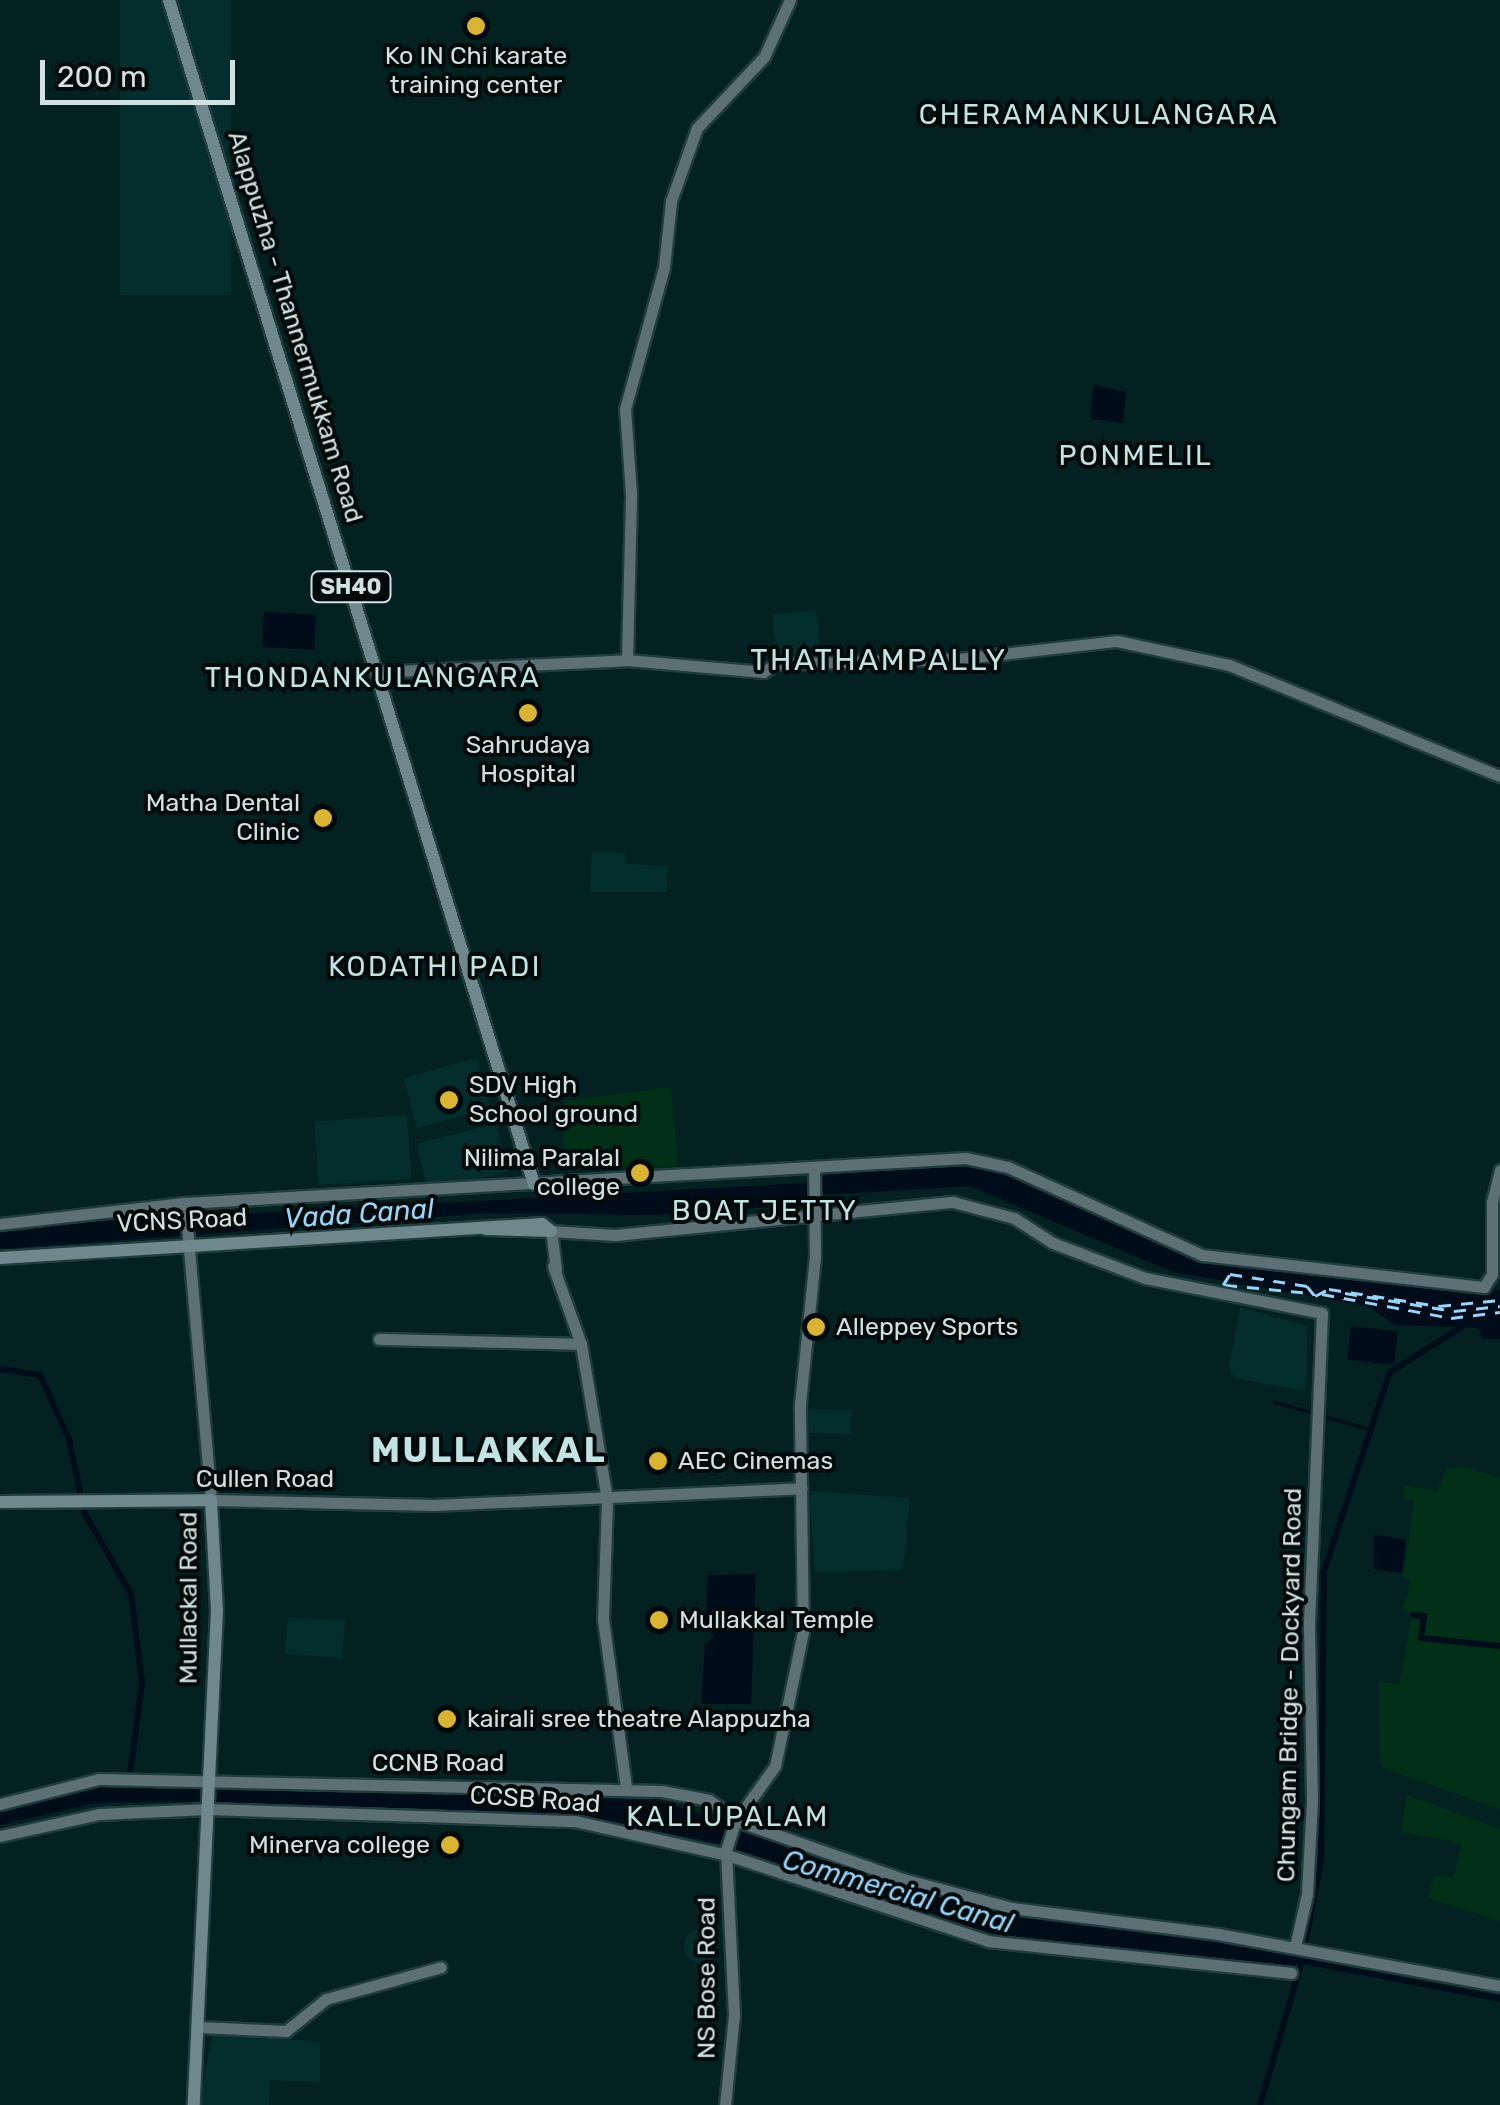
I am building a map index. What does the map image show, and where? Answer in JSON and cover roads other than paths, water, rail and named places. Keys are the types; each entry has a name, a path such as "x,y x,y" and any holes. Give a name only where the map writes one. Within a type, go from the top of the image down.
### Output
{"main road":[{"name":"Alappuzha - Thannermukkam Road","path":"170,0 534,1184"},
{"path":"627,660 631,494 625,409 664,266 671,201 697,128 754,72 790,0"},
{"path":"377,672 627,660 763,672 776,664 911,662 1129,642 1230,664 1500,776"},
{"path":"0,1224 185,1205 982,1159 1202,1255 1480,1287 1492,1274 1492,1202 1500,1170"},
{"path":"727,1852 736,1820 770,1780 787,1722 807,1591 800,1404 815,1217 814,1167"},
{"name":"Chungam Bridge - Dockyard Road","path":"815,1217 953,1202 1014,1218 1053,1244 1146,1278 1313,1312 1324,1319 1310,1628 1312,1801 1303,1949"},
{"name":"Mullackal Road","path":"185,1205 212,1500 217,1610 208,1807"},
{"path":"626,1787 603,1619 607,1500 581,1344 546,1227 624,1231 815,1217"},
{"name":"VCNS Road","path":"0,1258 188,1241 546,1227"},
{"path":"379,1339 581,1344"},
{"name":"Cullen Road","path":"0,1502 212,1500 434,1505 802,1488"},
{"name":"CCNB Road","path":"0,1804 86,1781 626,1787 708,1800 736,1820 903,1879 1012,1908 1303,1949 1500,1986"},
{"path":"194,2105 208,1807"},
{"name":"CCSB Road","path":"0,1836 99,1814 208,1807 575,1822 727,1852 988,1940 1292,1973"},
{"name":"NS Bose Road","path":"725,2105 734,2016 727,1852"},
{"path":"199,2027 286,2030 336,1995 441,1967"}],"water":[{"path":"1093,385 1126,392 1123,423 1091,419"},
{"path":"264,612 316,615 314,650 262,647"},
{"path":"984,1165 1202,1258 1500,1290 1500,1339 1483,1339 1478,1328 1395,1325 1368,1306 1173,1272 970,1186 823,1195 822,1176 894,1168"},
{"name":"Vada Canal","path":"822,1182 808,1183 807,1196 786,1206 653,1215 490,1213 0,1249 0,1233 77,1223"},
{"path":"1351,1326 1398,1331 1394,1365 1347,1360"},
{"path":"1374,1534 1406,1540 1402,1573 1374,1569"},
{"path":"756,1574 751,1704 701,1704 705,1645 714,1636 706,1627 708,1575"},
{"path":"201,1784 661,1801 972,1908 1299,1953 1295,1970 978,1932 721,1844 579,1815 196,1801 95,1803 0,1825 0,1807 97,1786"}],"waterway":[{"path":"1478,762 1500,769"},
{"path":"1260,2105 1302,1960 1321,1860 1324,1571 1390,1372 1465,1325"},
{"path":"0,1369 40,1375 69,1439 85,1514 131,1594 142,1682 129,1782"},
{"path":"1274,1402 1311,1412"},
{"path":"1327,1417 1369,1429"},
{"path":"1413,1615 1424,1616 1421,1638 1500,1646"},
{"name":"Commercial Canal","path":"1293,1959 1500,1999"}],"place":[{"name":"Ko IN Chi karate training center","path":"476,26"},
{"name":"Sahrudaya Hospital","path":"528,713"},
{"name":"Matha Dental Clinic","path":"323,818"},
{"name":"SDV High School ground","path":"449,1100"},
{"name":"Nilima Paralal college","path":"640,1173"},
{"name":"Alleppey Sports","path":"816,1327"},
{"name":"AEC Cinemas","path":"658,1461"},
{"name":"Mullakkal Temple","path":"659,1620"},
{"name":"kairali sree theatre Alappuzha","path":"447,1719"},
{"name":"Minerva college","path":"450,1845"}],"district":[{"name":"CHERAMANKULANGARA","path":"1099,115"},
{"name":"PONMELIL","path":"1136,456"},
{"name":"THATHAMPALLY","path":"879,660"},
{"name":"THONDANKULANGARA","path":"373,678"},
{"name":"KODATHI PADI","path":"435,967"},
{"name":"BOAT JETTY","path":"765,1211"},
{"name":"MULLAKKAL","path":"489,1450"},
{"name":"KALLUPALAM","path":"728,1817"}]}
